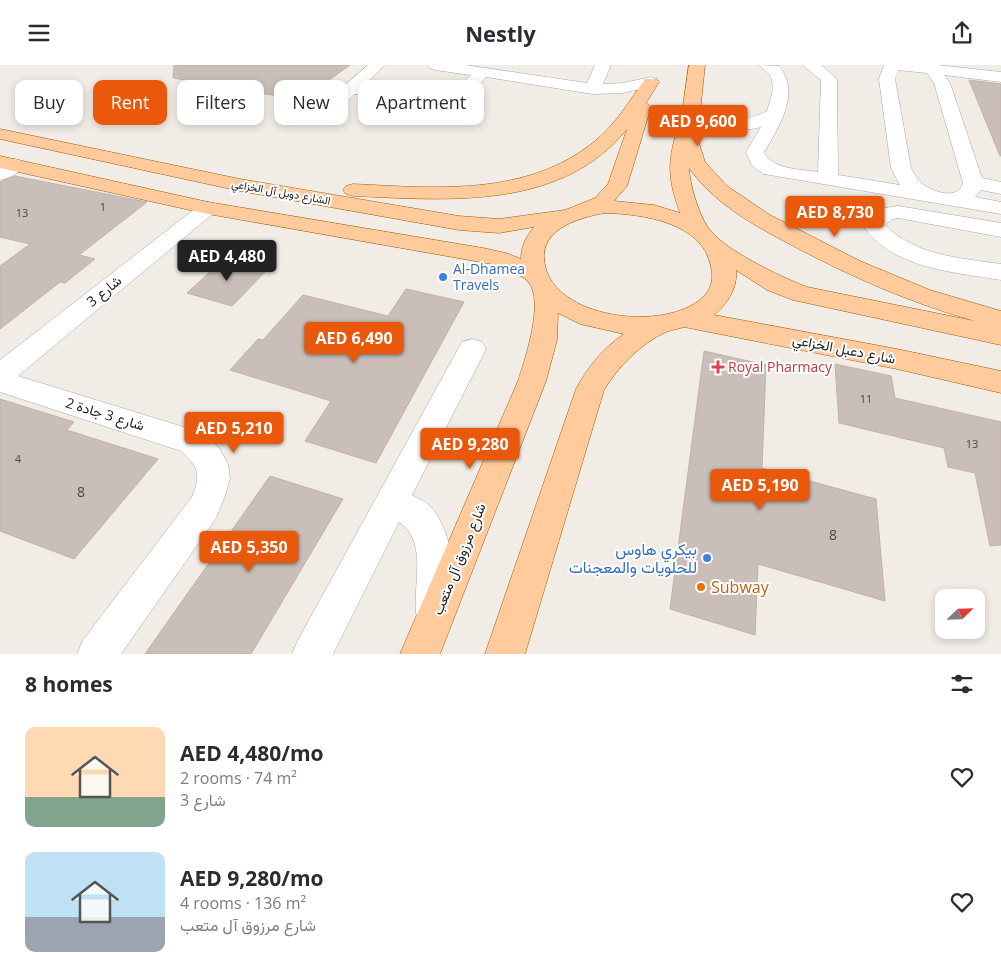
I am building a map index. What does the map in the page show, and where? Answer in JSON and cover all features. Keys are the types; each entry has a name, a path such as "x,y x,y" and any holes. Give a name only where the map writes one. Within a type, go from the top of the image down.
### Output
{"main road":[{"path":"505,654 590,389 600,371 628,343 706,308 719,295 724,279 723,264 707,240 684,195 680,178 678,155 688,119 697,65"},
{"path":"240,185 444,193 494,190 527,183 559,174 602,146 624,122 653,73"},
{"path":"541,282 532,259 533,246 540,234 550,224 602,202 617,186 653,73"},
{"path":"688,119 691,150 700,171 715,187 744,209 820,251 867,273 923,296 1001,320"},
{"name":"الشارع دوبل آل الخزاعي","path":"0,134 240,185 459,223 499,226 574,213"},
{"path":"5,167 208,208 498,258 541,282 563,304 584,315 608,323 633,326 672,322"},
{"path":"574,213 606,207 655,211 678,220 776,284 802,293 872,310 1001,336"},
{"name":"شارع مرزوق آل متعب","path":"420,654 540,359 546,322 541,282"},
{"name":"شارع دعبل الخزاعي","path":"672,322 897,359 1001,382"}],"street":[{"path":"348,92 377,65"},
{"path":"435,65 593,89 623,88 653,73"},
{"path":"593,89 603,65"},
{"path":"770,67 799,65"},
{"path":"810,65 828,79 828,180"},
{"path":"892,65 887,79 900,167 909,183 926,196"},
{"path":"897,65 1001,77"},
{"path":"770,67 777,72 781,80 781,89 775,114 766,135 755,152 760,162 771,170 1001,208"},
{"path":"932,69 942,83 973,183 971,191 966,195 948,199"},
{"path":"351,89 446,104 453,102 483,72"},
{"path":"688,119 744,125 756,124 775,114"},
{"path":"973,183 1001,188"},
{"name":"شارع 3","path":"0,375 208,208"},
{"path":"1001,231 898,212 884,215 876,220 874,226 882,237 912,255 1001,272"},
{"path":"312,654 472,349"},
{"name":"شارع 3 جادة 2","path":"0,381 192,442 208,455 215,468 213,487 204,507 97,654"},
{"path":"392,502 418,517 427,529 434,551 435,618"}],"building":[{"path":"174,65 350,65 329,80 274,80 274,95 264,94 264,80 185,80 173,78"},
{"path":"969,80 1001,84 1001,156 1000,156"},
{"path":"15,176 147,202 79,255 95,259 65,283 60,282 0,329 0,266 30,244 0,237 0,182"},
{"path":"224,259 267,270 232,306 187,293"},
{"path":"406,289 464,302 376,463 305,441 331,401 230,370 258,339 263,340 303,295 388,316"},
{"path":"704,351 766,365 762,468 876,499 885,601 758,564 755,635 670,609"},
{"path":"835,364 891,376 895,398 1001,422 1001,545 990,546 975,473 948,467 944,448 839,423"},
{"path":"0,399 74,422 67,430 158,459 74,559 0,531"},
{"path":"270,476 343,499 251,654 145,654"}],"place":[{"name":"Al-Dhamea Travels","path":"443,277"},
{"name":"Royal Pharmacy","path":"718,367"},
{"name":"بيكري هاوس للحلويات والمعجنات","path":"707,558"},
{"name":"Subway","path":"701,587"}]}
